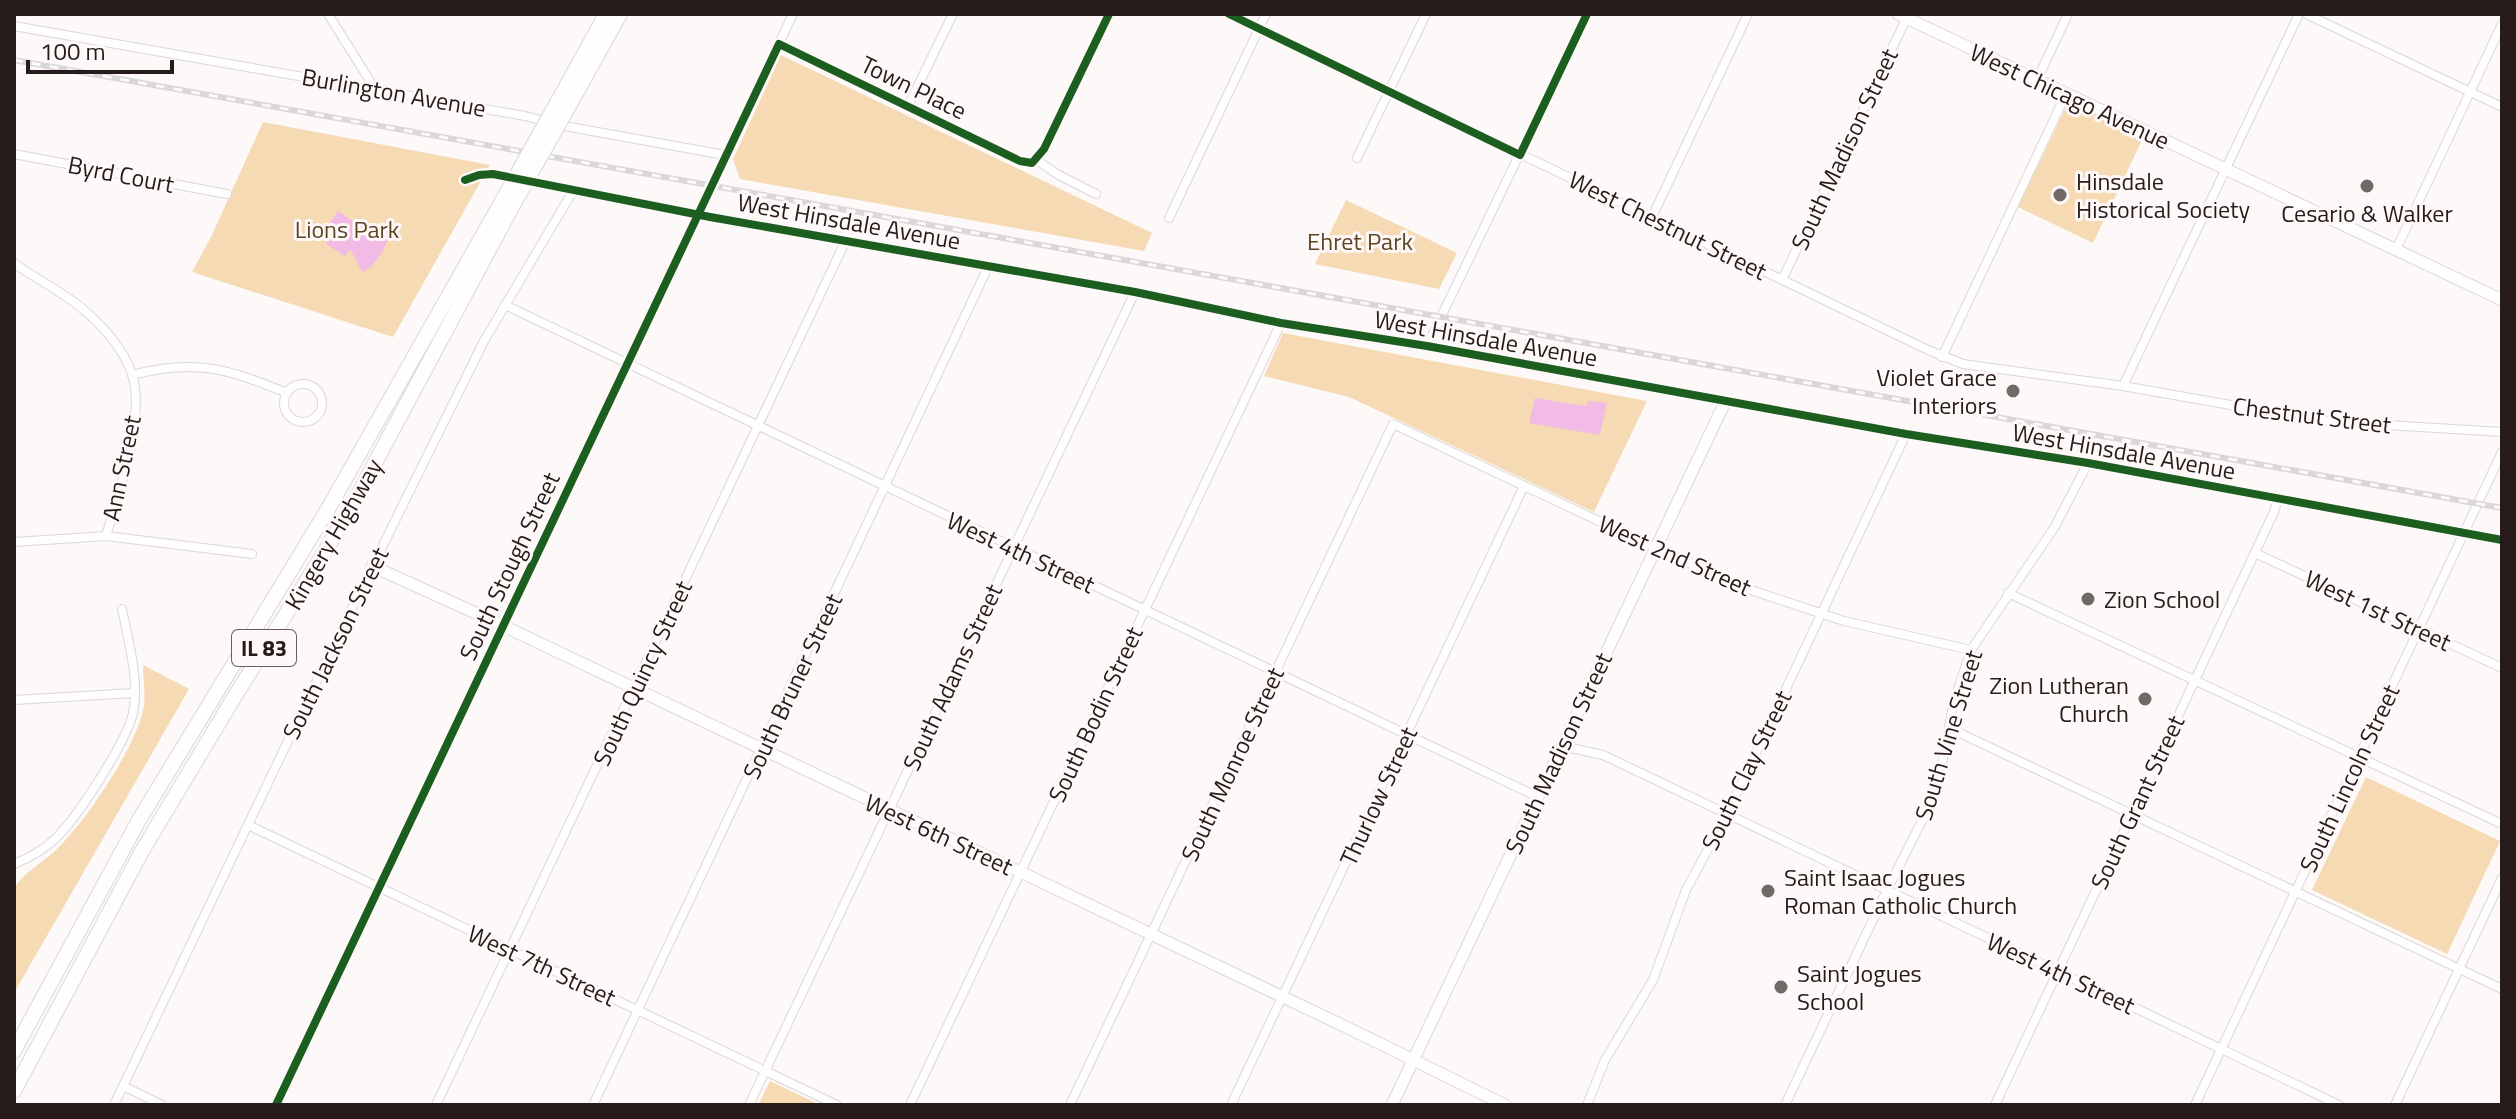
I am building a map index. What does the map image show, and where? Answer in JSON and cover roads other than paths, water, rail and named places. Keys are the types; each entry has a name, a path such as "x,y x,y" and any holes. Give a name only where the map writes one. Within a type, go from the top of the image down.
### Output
{"highway":[{"name":"Kingery Highway","path":"568,95 606,14"},
{"name":"Kingery Highway","path":"14,1051 139,820 328,509 568,95 620,14"},
{"name":"Kingery Highway","path":"14,1091 142,851 345,519 507,204"},
{"path":"17,1105 34,1051"}],"street":[{"path":"328,14 375,89"},
{"name":"South Stough Street","path":"276,1105 793,14"},
{"path":"908,106 953,14"},
{"path":"1034,162 1050,137 1109,14"},
{"name":"West Chestnut Street","path":"1229,14 1942,357 1963,364 2123,386"},
{"path":"1169,218 1266,14"},
{"path":"1357,158 1426,14"},
{"path":"1427,346 1587,14"},
{"path":"1652,217 1748,14"},
{"path":"2037,80 2068,14"},
{"path":"2123,386 2299,14"},
{"path":"2306,14 2502,107"},
{"name":"West Chicago Avenue","path":"1904,15 2502,300"},
{"name":"South Madison Street","path":"1782,280 1904,15"},
{"path":"2396,250 2502,24"},
{"name":"Burlington Avenue","path":"14,26 375,89 725,155"},
{"name":"Town Place","path":"779,44 1020,161 1034,162 1096,194"},
{"path":"1942,357 2066,94"},
{"name":"Byrd Court","path":"14,154 227,194"},
{"name":"West Hinsdale Avenue","path":"465,180 493,174 697,214 1135,292 1281,323 1427,346 1906,434 2088,463 2502,540"},
{"name":"South Jackson Street","path":"114,1105 372,566 484,341 573,191"},
{"name":"South Quincy Street","path":"436,1105 846,240"},
{"name":"Ann Street","path":"14,263 95,319 119,350 132,375 135,395 131,447 106,536"},
{"name":"South Bruner Street","path":"593,1105 989,265"},
{"name":"South Adams Street","path":"749,1105 1135,292"},
{"name":"West 4th Street","path":"505,305 1538,797"},
{"name":"South Bodin Street","path":"910,1105 1281,323"},
{"path":"132,375 161,367 205,366 227,370 287,393"},
{"path":"297,385 310,386 319,394 319,412 305,422 293,419 285,410 287,393 297,385"},
{"name":"Chestnut Street","path":"2123,386 2321,421 2502,432"},
{"name":"South Madison Street","path":"1392,1105 1725,402"},
{"name":"West 2nd Street","path":"1393,424 1751,590 1821,614 1971,650"},
{"name":"South Monroe Street","path":"1070,1105 1393,424"},
{"name":"South Clay Street","path":"1587,1105 1605,1060 1653,980 1686,890 1727,814 1906,434"},
{"name":"South Lincoln Street","path":"2195,1105 2502,452"},
{"name":"South Vine Street","path":"1785,1105 1928,809 1941,770 1954,701 1971,650 2054,528 2088,463"},
{"name":"Thurlow Street","path":"1231,1105 1524,486"},
{"name":"South Grant Street","path":"1995,1105 2278,498"},
{"path":"14,542 106,536 252,554"},
{"name":"West 1st Street","path":"2255,553 2502,668"},
{"name":"West 6th Street","path":"372,566 1505,1105"},
{"path":"2008,593 2502,824"},
{"path":"14,864 37,853 56,838 81,807 128,728 133,714 134,693 132,662 122,609"},
{"path":"14,700 134,693"},
{"path":"1949,728 2502,989"},
{"name":"West 4th Street","path":"1562,746 1603,755 2339,1105"},
{"name":"West 7th Street","path":"248,825 837,1105"},
{"path":"2395,1105 2502,878"},
{"path":"123,1086 162,1105"}],"railway":[{"path":"14,60 2502,508"}],"place":[{"name":"Cesario & Walker","path":"2367,186"},
{"name":"Hinsdale Historical Society","path":"2060,195"},
{"name":"Violet Grace Interiors","path":"2013,391"},
{"name":"Zion School","path":"2088,599"},
{"name":"Zion Lutheran Church","path":"2145,699"},
{"name":"Saint Isaac Jogues Roman Catholic Church","path":"1768,891"},
{"name":"Saint Jogues School","path":"1781,987"}],"park label":[{"name":"Lions Park","path":"347,229"},
{"name":"Ehret Park","path":"1360,241"}]}
